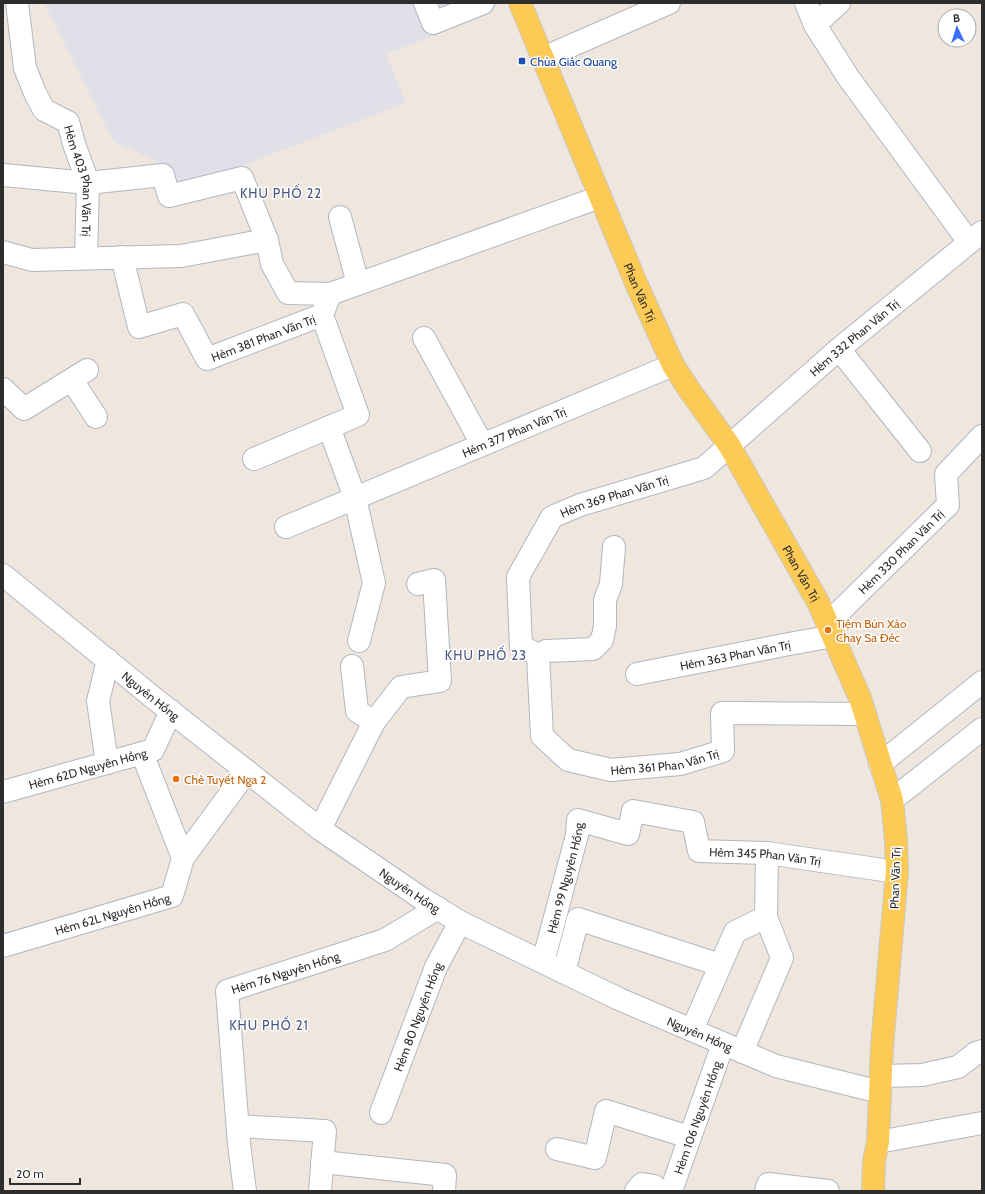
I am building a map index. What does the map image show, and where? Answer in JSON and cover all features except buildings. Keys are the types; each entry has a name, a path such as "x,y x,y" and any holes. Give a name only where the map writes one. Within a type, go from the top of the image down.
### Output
{"main road":[{"name":"Phan Văn Trị","path":"520,3 636,283 673,365 729,445 818,602 860,698 892,800 896,840 897,872 882,1047 878,1142 874,1161 873,1191"}],"street":[{"name":"Hẻm 403 Phan Văn Trị","path":"17,3 25,68 44,110 68,122 88,183 86,258"},
{"path":"425,3 432,23 482,3"},
{"path":"542,58 669,3"},
{"path":"806,3 815,24 848,77 976,237"},
{"path":"815,24 839,3"},
{"path":"3,175 88,183 163,175 169,196 242,178 267,240 181,256 32,260 3,252"},
{"name":"Hẻm 381 Phan Văn Trị","path":"267,240 272,264 288,293 330,294 600,197"},
{"path":"340,217 358,284"},
{"name":"Hẻm 332 Phan Văn Trị","path":"729,445 839,349 976,237"},
{"name":"Hẻm 381 Phan Văn Trị","path":"122,257 139,327 183,314 207,359 322,315 330,294"},
{"path":"254,459 358,415 322,315"},
{"path":"424,338 482,444"},
{"path":"839,349 920,451"},
{"name":"Hẻm 377 Phan Văn Trị","path":"286,527 673,365"},
{"path":"3,388 24,409 79,375 96,417"},
{"path":"329,427 355,498 374,582 359,641"},
{"name":"Hẻm 330 Phan Văn Trị","path":"831,630 948,504 946,474 982,436"},
{"name":"Hẻm 369 Phan Văn Trị","path":"538,655 521,646 518,577 552,518 580,505 704,468 729,445"},
{"path":"538,655 546,651 593,649 602,640 605,626 605,600 611,584 614,547"},
{"name":"Nguyên Hồng","path":"3,575 320,829 460,922 619,999 776,1066 881,1084 958,1066 976,1053 982,1051"},
{"path":"320,829 374,722 401,687 440,681 434,580 418,584"},
{"name":"Hẻm 363 Phan Văn Trị","path":"637,674 789,644 831,630"},
{"name":"Hẻm 361 Phan Văn Trị","path":"538,655 542,736 568,760 611,770 680,764 723,751 722,713 864,714"},
{"path":"107,763 98,701 108,660"},
{"path":"352,666 357,711 374,722"},
{"path":"880,764 979,690"},
{"name":"Hẻm 62D Nguyên Hồng","path":"3,792 153,750 171,711"},
{"path":"892,800 982,729"},
{"path":"142,753 183,858"},
{"name":"Hẻm 62L Nguyên Hồng","path":"3,946 172,896 183,858 247,771"},
{"name":"Hẻm 345 Phan Văn Trị","path":"633,811 694,822 699,851 767,852 897,872"},
{"name":"Hẻm 99 Nguyên Hồng","path":"543,962 577,835 578,820 628,834 633,811"},
{"path":"692,1030 735,932 766,917 767,852"},
{"name":"Hẻm 76 Nguyên Hồng","path":"245,1191 227,991 385,940 438,908"},
{"name":"Hẻm 106 Nguyên Hồng","path":"671,1191 689,1137 733,1048 782,958 766,917"},
{"path":"564,972 578,919 720,965"},
{"name":"Hẻm 80 Nguyên Hồng","path":"381,1114 436,967 460,922"},
{"path":"557,1149 595,1158 606,1111 689,1137"},
{"path":"878,1142 982,1123"},
{"path":"238,1126 325,1131 320,1191"},
{"path":"322,1162 445,1175 444,1191"},
{"path":"636,1191 642,1184 654,1186 659,1191"},
{"path":"766,1191 768,1184 828,1191"}],"shaded area":[{"path":"44,3 486,3 490,14 386,54 406,103 170,193 155,160 113,141"}],"place":[{"name":"Chùa Giác Quang","path":"522,61"},
{"name":"Tiệm Bún Xào Chay Sa Đéc","path":"828,630"},
{"name":"Chè Tuyết Nga 2","path":"176,779"}],"district":[{"name":"KHU PHỐ 22","path":"281,193"},
{"name":"KHU PHỐ 23","path":"486,655"},
{"name":"KHU PHỐ 21","path":"269,1025"}]}
